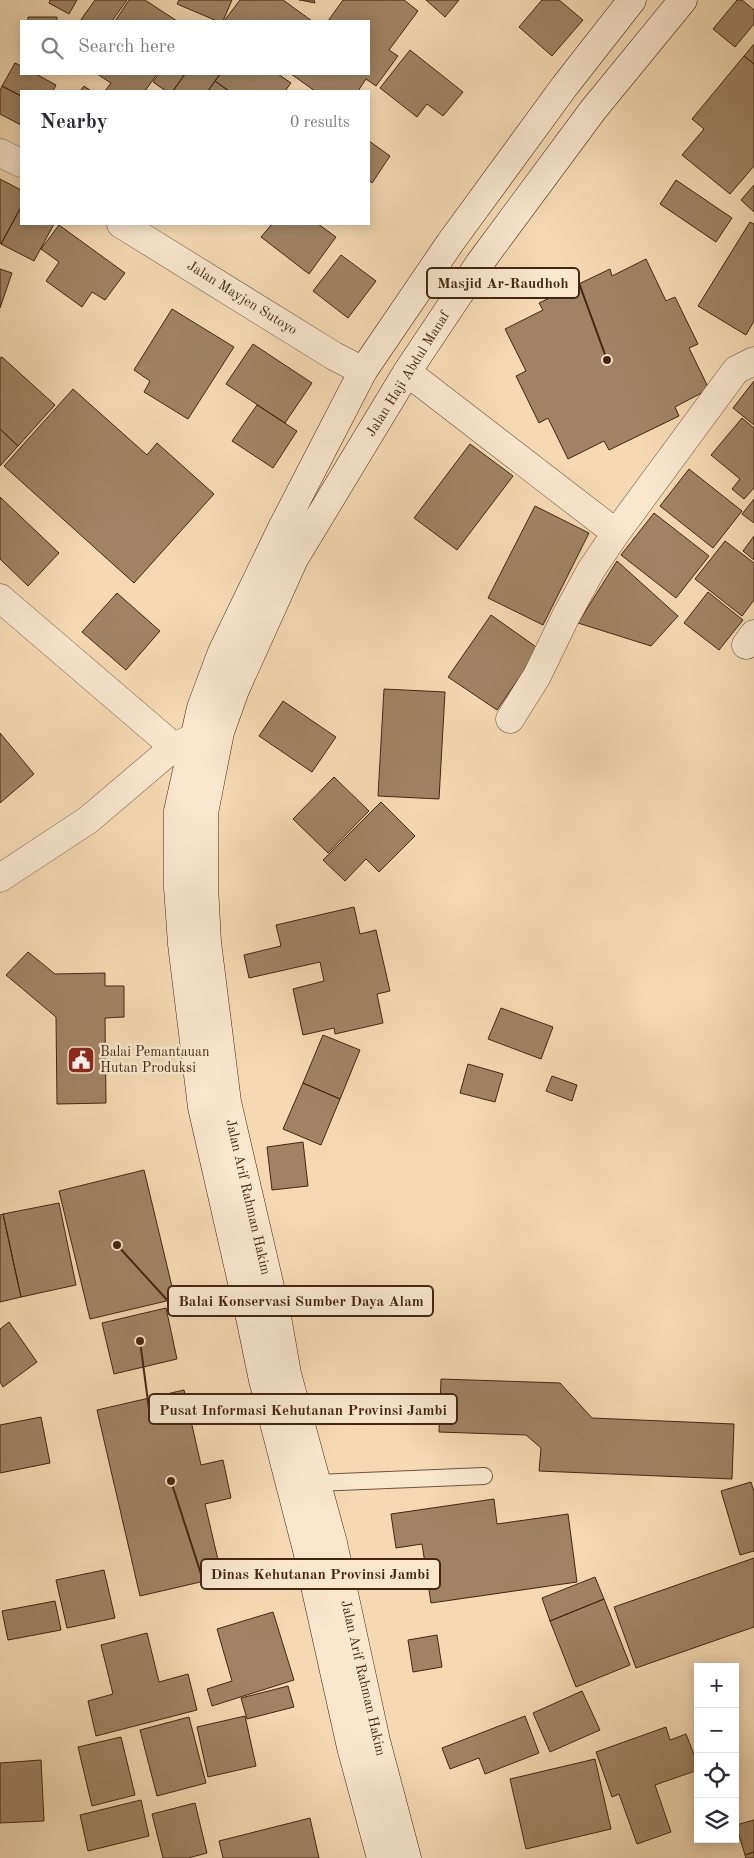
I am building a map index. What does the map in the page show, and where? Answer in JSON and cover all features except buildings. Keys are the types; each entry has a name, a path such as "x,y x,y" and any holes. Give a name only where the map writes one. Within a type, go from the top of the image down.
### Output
{"main road":[{"path":"0,878 88,820 196,739 201,708 222,652 282,528 363,371 450,243 564,87 632,0"},
{"name":"Jalan Haji Abdul Manaf","path":"196,739 235,690 294,559 407,372 479,264 587,118 683,0"},
{"path":"0,153 20,163"},
{"name":"Jalan Mayjen Sutoyo","path":"123,225 334,356 363,371"},
{"path":"510,719 537,676 591,570 616,533 736,370 754,361"},
{"path":"407,372 616,533"},
{"path":"0,598 196,739"},
{"name":"Jalan Arif Rahman Hakim","path":"196,739 204,813 204,886 207,942 229,1112 277,1316 288,1374 333,1543 376,1741 407,1858"},
{"name":"Jalan Arif Rahman Hakim","path":"196,739 178,811 178,887 187,994 202,1107 263,1380 307,1550 352,1747 381,1858"}],"lane":[{"path":"316,1483 484,1476"}],"place":[{"name":"Masjid Ar-Raudhoh","path":"607,360"},
{"name":"Balai Pemantauan Hutan Produksi","path":"81,1060"},
{"name":"Balai Konservasi Sumber Daya Alam","path":"117,1245"},
{"name":"Pusat Informasi Kehutanan Provinsi Jambi","path":"140,1341"},
{"name":"Dinas Kehutanan Provinsi Jambi","path":"171,1481"}]}
